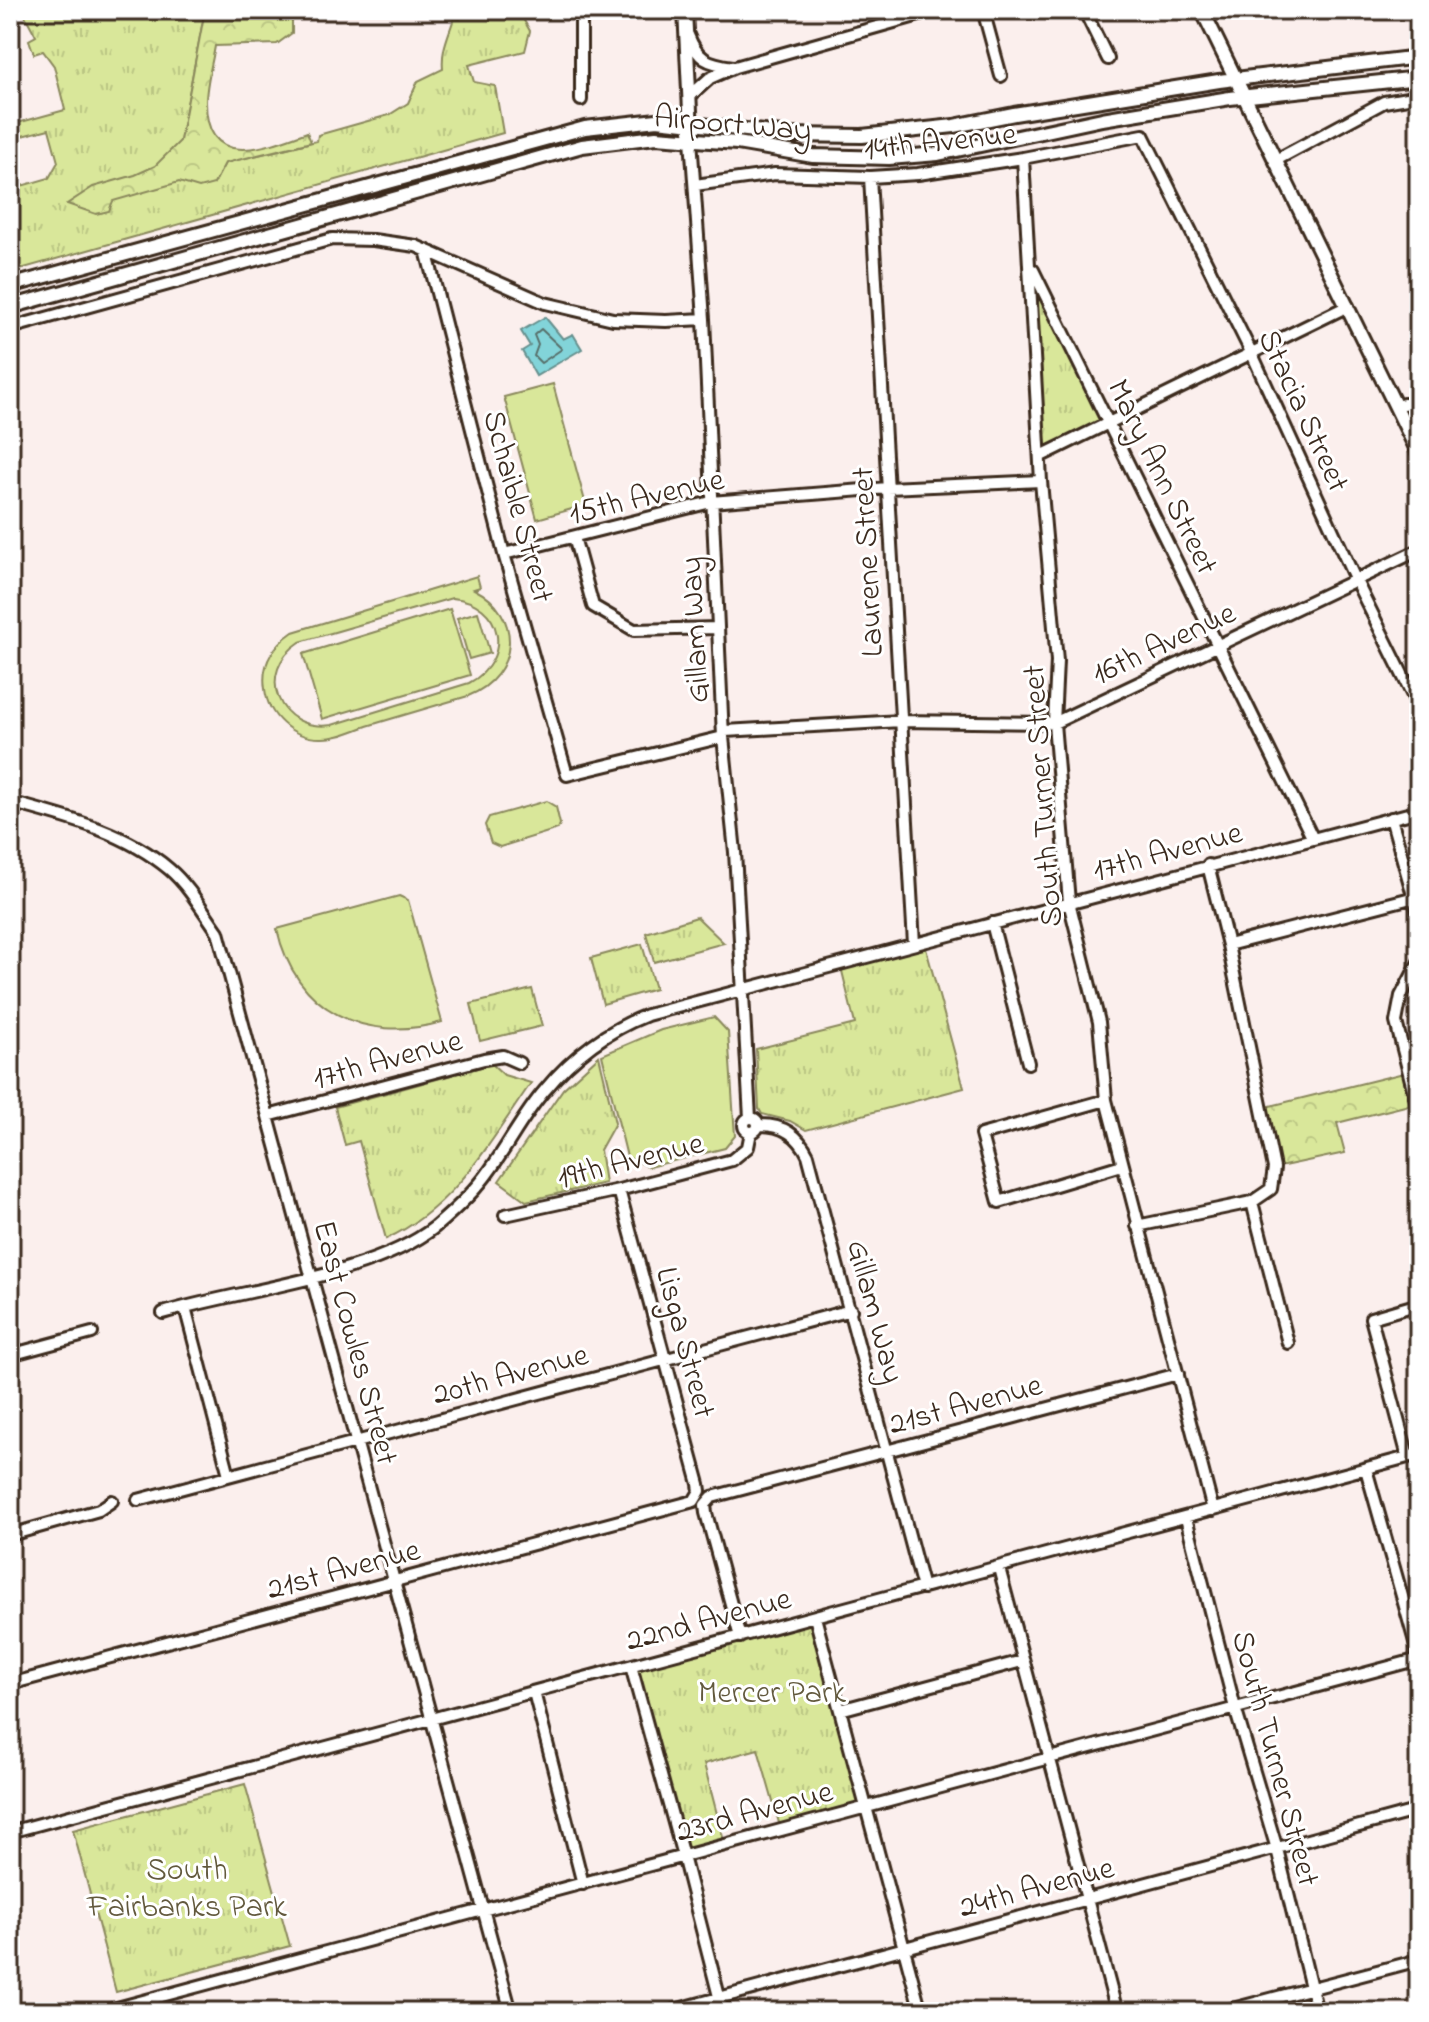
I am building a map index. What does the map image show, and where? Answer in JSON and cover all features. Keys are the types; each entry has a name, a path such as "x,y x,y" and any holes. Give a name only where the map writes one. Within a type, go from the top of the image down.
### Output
{"main road":[{"path":"685,10 691,139"},
{"path":"1202,10 1419,454"},
{"name":"Airport Way","path":"10,286 585,128 646,121 690,122 791,135 862,136 954,126 1237,79 1419,57"},
{"name":"Airport Way","path":"10,307 582,146 656,137 813,156 889,158 938,154 1102,119 1246,96 1419,78"}],"street":[{"path":"581,10 581,100"},
{"path":"689,97 710,78 735,67 937,10"},
{"path":"983,10 1001,76"},
{"path":"1084,10 1108,59"},
{"path":"686,30 694,52 708,62 735,67"},
{"path":"1276,160 1384,102 1419,96"},
{"name":"14th Avenue","path":"695,185 775,174 870,177 918,174 1143,135"},
{"name":"Stacia Street","path":"1143,135 1252,354 1355,579 1419,708"},
{"name":"Gillam Way","path":"691,139 704,319 724,734 753,1125 776,1126 786,1130 807,1151 923,1588"},
{"name":"South Turner Street","path":"1023,158 1041,481 1057,661 1054,723 1069,902 1099,1022 1106,1100 1213,1510"},
{"name":"Laurene Street","path":"870,177 914,944"},
{"path":"10,328 332,239 373,240 426,250 504,287 564,309 631,321 704,319"},
{"name":"Schaible Street","path":"426,250 504,554 567,775"},
{"name":"Mary Ann Street","path":"1030,265 1313,839"},
{"path":"1041,456 1348,306"},
{"path":"1396,406 1419,400"},
{"name":"15th Avenue","path":"504,554 711,502 888,488 1041,481"},
{"path":"574,537 593,606 634,630 718,628"},
{"name":"16th Avenue","path":"567,775 724,734 901,721 1054,723 1419,550"},
{"name":"East Cowles Street","path":"10,802 85,822 133,845 168,868 218,932 511,2012"},
{"name":"17th Avenue","path":"313,1277 387,1254 432,1229 472,1193 490,1171 544,1091 591,1044 627,1023 742,988 1419,811"},
{"path":"1391,818 1417,896 1419,916"},
{"path":"1137,1226 1252,1202 1271,1189 1274,1168 1228,945 1208,865"},
{"path":"1228,945 1417,896"},
{"path":"992,923 1028,1063"},
{"path":"1419,962 1401,996 1396,1022 1419,1112"},
{"name":"17th Avenue","path":"268,1116 484,1059 503,1056 519,1063"},
{"path":"1106,1100 981,1135 999,1202 1122,1165"},
{"name":"19th Avenue","path":"505,1215 619,1190 736,1159 748,1147 753,1125"},
{"name":"Lisga Street","path":"619,1190 699,1484 698,1497 689,1503"},
{"path":"1252,1202 1288,1343"},
{"path":"163,1313 313,1277"},
{"path":"1413,1456 1371,1318 1419,1304"},
{"path":"185,1307 229,1475"},
{"name":"20th Avenue","path":"138,1500 851,1310"},
{"path":"10,1355 92,1333"},
{"name":"21st Avenue","path":"740,1637 705,1505 712,1497 1178,1374"},
{"name":"22nd Avenue","path":"10,1832 1413,1456"},
{"path":"1366,1469 1419,1658"},
{"path":"10,1535 99,1510 112,1501"},
{"name":"21st Avenue","path":"10,1684 689,1503"},
{"name":"South Turner Street","path":"1186,1518 1235,1708 1277,1849 1317,2012"},
{"path":"999,1568 1117,2012"},
{"path":"815,1617 921,2012"},
{"name":"23rd Avenue","path":"102,2012 1419,1658"},
{"path":"840,1710 1022,1661"},
{"path":"631,1666 723,2012"},
{"path":"534,1692 583,1884"},
{"name":"24th Avenue","path":"667,2012 1419,1810"},
{"path":"1221,2012 1419,1960"}],"green space":[{"path":"22,10 205,10 180,141 214,184 225,163 317,141 318,135 389,115 408,103 418,81 443,69 444,49 454,18 460,19 461,14 455,10 518,10 530,31 525,51 469,65 474,82 495,86 503,133 10,272 10,194 14,188 49,178 58,162 49,129 10,139 10,125 65,110 54,66 43,51 34,54 29,40 36,36"},
{"path":"205,10 291,10 292,13 292,33 277,44 215,46 206,102 209,124 216,138 227,146 240,149 273,144 307,132 311,142 225,163 214,184 199,188 179,182 113,201 109,211 96,214 67,204 93,187 155,166 180,141"},
{"path":"1030,265 1109,423 1041,456"},
{"path":"553,384 586,505 537,519 504,397"},
{"path":"477,576 480,587 474,589 490,600 501,613 508,629 509,644 497,674 485,687 468,696 338,736 320,738 291,730 276,716 267,699 264,680 267,663 280,643 293,632","holes":["452,598 469,602 492,620 497,647 483,673 469,683 332,725 313,725 298,720 278,698 278,669 286,655 300,642"]},
{"path":"450,609 470,675 322,719 303,654"},
{"path":"478,612 490,653 469,659 457,618"},
{"path":"546,801 556,807 560,824 558,829 500,847 491,843 485,825 489,817"},
{"path":"399,896 408,900 442,1022 413,1028 360,1024 337,1014 317,1000 299,981 286,957 277,929"},
{"path":"697,917 724,943 654,962 646,933"},
{"path":"924,941 964,1088 806,1130 790,1121 762,1114 759,1109 756,1049 855,1024 840,963"},
{"path":"642,944 655,989 603,1004 591,958"},
{"path":"532,989 542,1026 480,1041 471,1004"},
{"path":"714,1017 728,1032 735,1136 725,1148 649,1167 627,1157 602,1055 661,1030"},
{"path":"599,1056 615,1123 600,1150 605,1183 526,1201 499,1181 563,1089"},
{"path":"492,1064 504,1075 531,1083 469,1172 432,1210 386,1239 359,1141 345,1145 335,1107"},
{"path":"1408,1072 1417,1103 1337,1123 1345,1153 1274,1168 1262,1108"},
{"name":"Mercer Park","path":"815,1617 867,1807 781,1830 758,1749 704,1764 725,1845 683,1856 631,1666"},
{"name":"South Fairbanks Park","path":"245,1784 290,1946 116,1992 73,1830"}],"water":[{"path":"545,317 563,339 573,334 582,349 536,376 522,351 530,346 521,331"}]}
